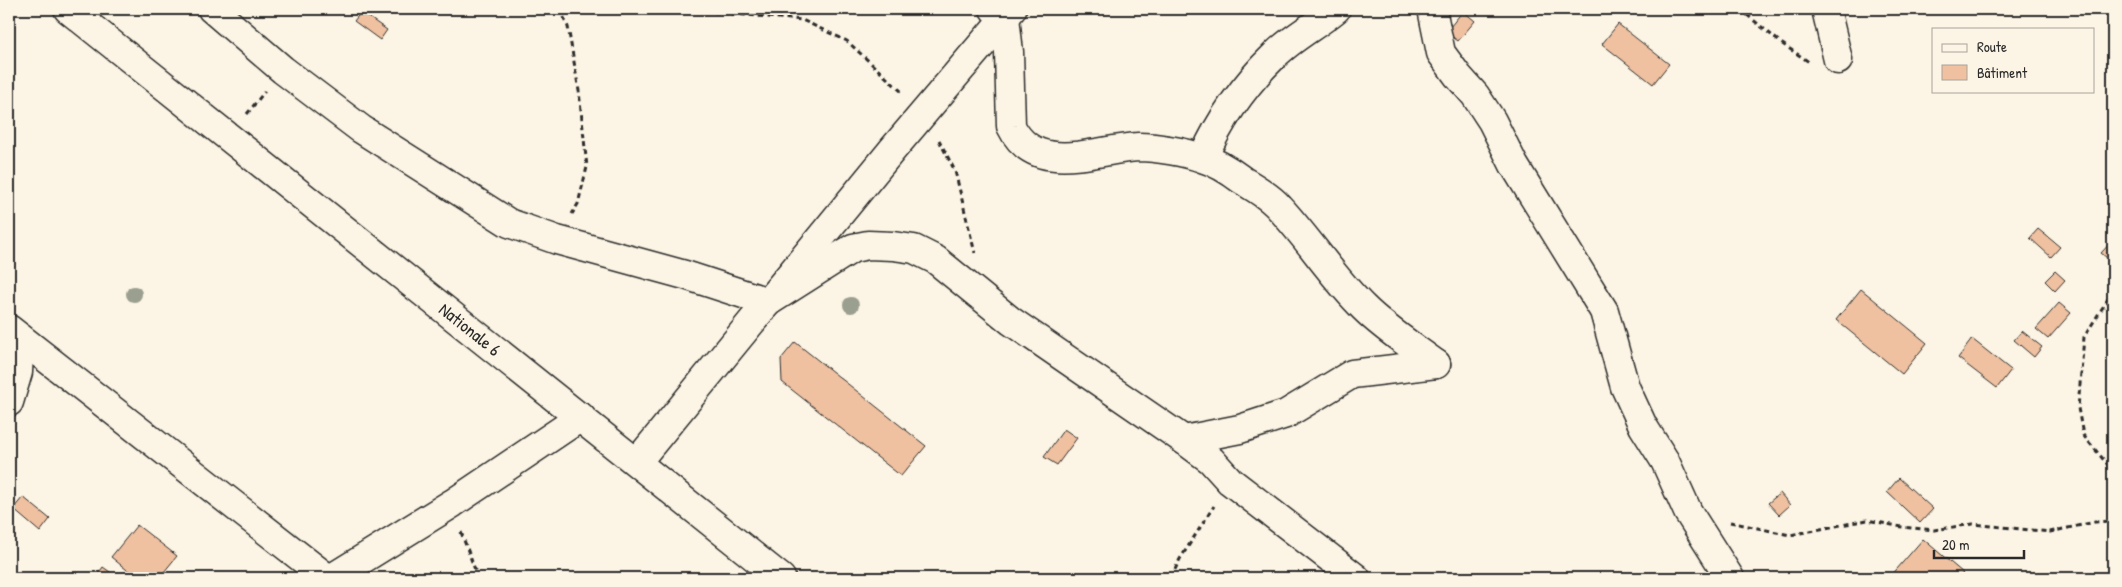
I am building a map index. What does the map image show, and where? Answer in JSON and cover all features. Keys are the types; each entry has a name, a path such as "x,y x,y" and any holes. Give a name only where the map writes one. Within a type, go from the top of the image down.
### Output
{"street":[{"name":"Nationale 6","path":"68,9 781,578"},
{"path":"212,9 283,70 361,129 509,223 557,240 676,273 768,302 853,248 868,245 914,249 936,260 1011,321 1211,460 1230,481 1356,578"},
{"path":"1203,158 1213,135 1234,103 1275,55 1336,9"},
{"path":"1432,9 1441,53 1475,95 1492,121 1514,165 1604,311 1625,387 1643,426 1665,461 1688,512 1730,578"},
{"path":"1825,62 1826,9"},
{"path":"637,462 1004,12"},
{"path":"1004,12 1009,52 1011,126 1015,136 1027,146 1046,155 1058,157 1079,156 1139,147 1203,158 1232,172 1274,202 1364,308 1436,364 1352,374 1286,414 1240,429 1184,440"},
{"path":"9,402 18,372 14,333"},
{"path":"14,333 327,578"},
{"path":"332,578 453,503 581,417"}],"path":[{"path":"557,240 578,204 588,168 579,91 568,27 560,9"},
{"path":"678,9 802,20 847,40 924,112 955,170 976,255"},
{"path":"1740,9 1781,43 1825,62"},
{"path":"229,137 283,70"},
{"path":"2113,291 2084,337 2078,408 2083,435 2113,471"},
{"path":"1171,578 1180,559 1230,481"},
{"path":"453,503 478,578"},
{"path":"1688,512 1790,536 1867,520 1934,530 1973,524 2050,532 2094,522 2113,520"}],"building":[{"path":"1463,11 1475,21 1458,41 1446,32"},
{"path":"361,12 387,30 380,40 354,21"},
{"path":"1618,24 1669,64 1653,84 1602,44"},
{"path":"2038,229 2060,247 2051,257 2030,238"},
{"path":"2113,240 2113,263 2101,253"},
{"path":"2055,271 2065,280 2055,291 2045,281"},
{"path":"1861,289 1927,343 1902,374 1836,320"},
{"path":"2059,303 2071,313 2048,339 2036,329"},
{"path":"2022,331 2042,347 2034,357 2014,340"},
{"path":"1972,339 2011,370 1997,388 1958,358"},
{"path":"795,342 926,446 901,476 782,382 781,359"},
{"path":"1064,429 1077,438 1057,465 1044,457"},
{"path":"1899,478 1933,509 1920,523 1887,492"},
{"path":"1780,493 1790,505 1779,515 1768,503"},
{"path":"23,497 50,519 40,532 13,509"},
{"path":"137,525 177,556 159,578 137,578 111,557"},
{"path":"1923,539 1963,573 1958,578 1890,577"},
{"path":"103,567 117,577 95,578"}]}
